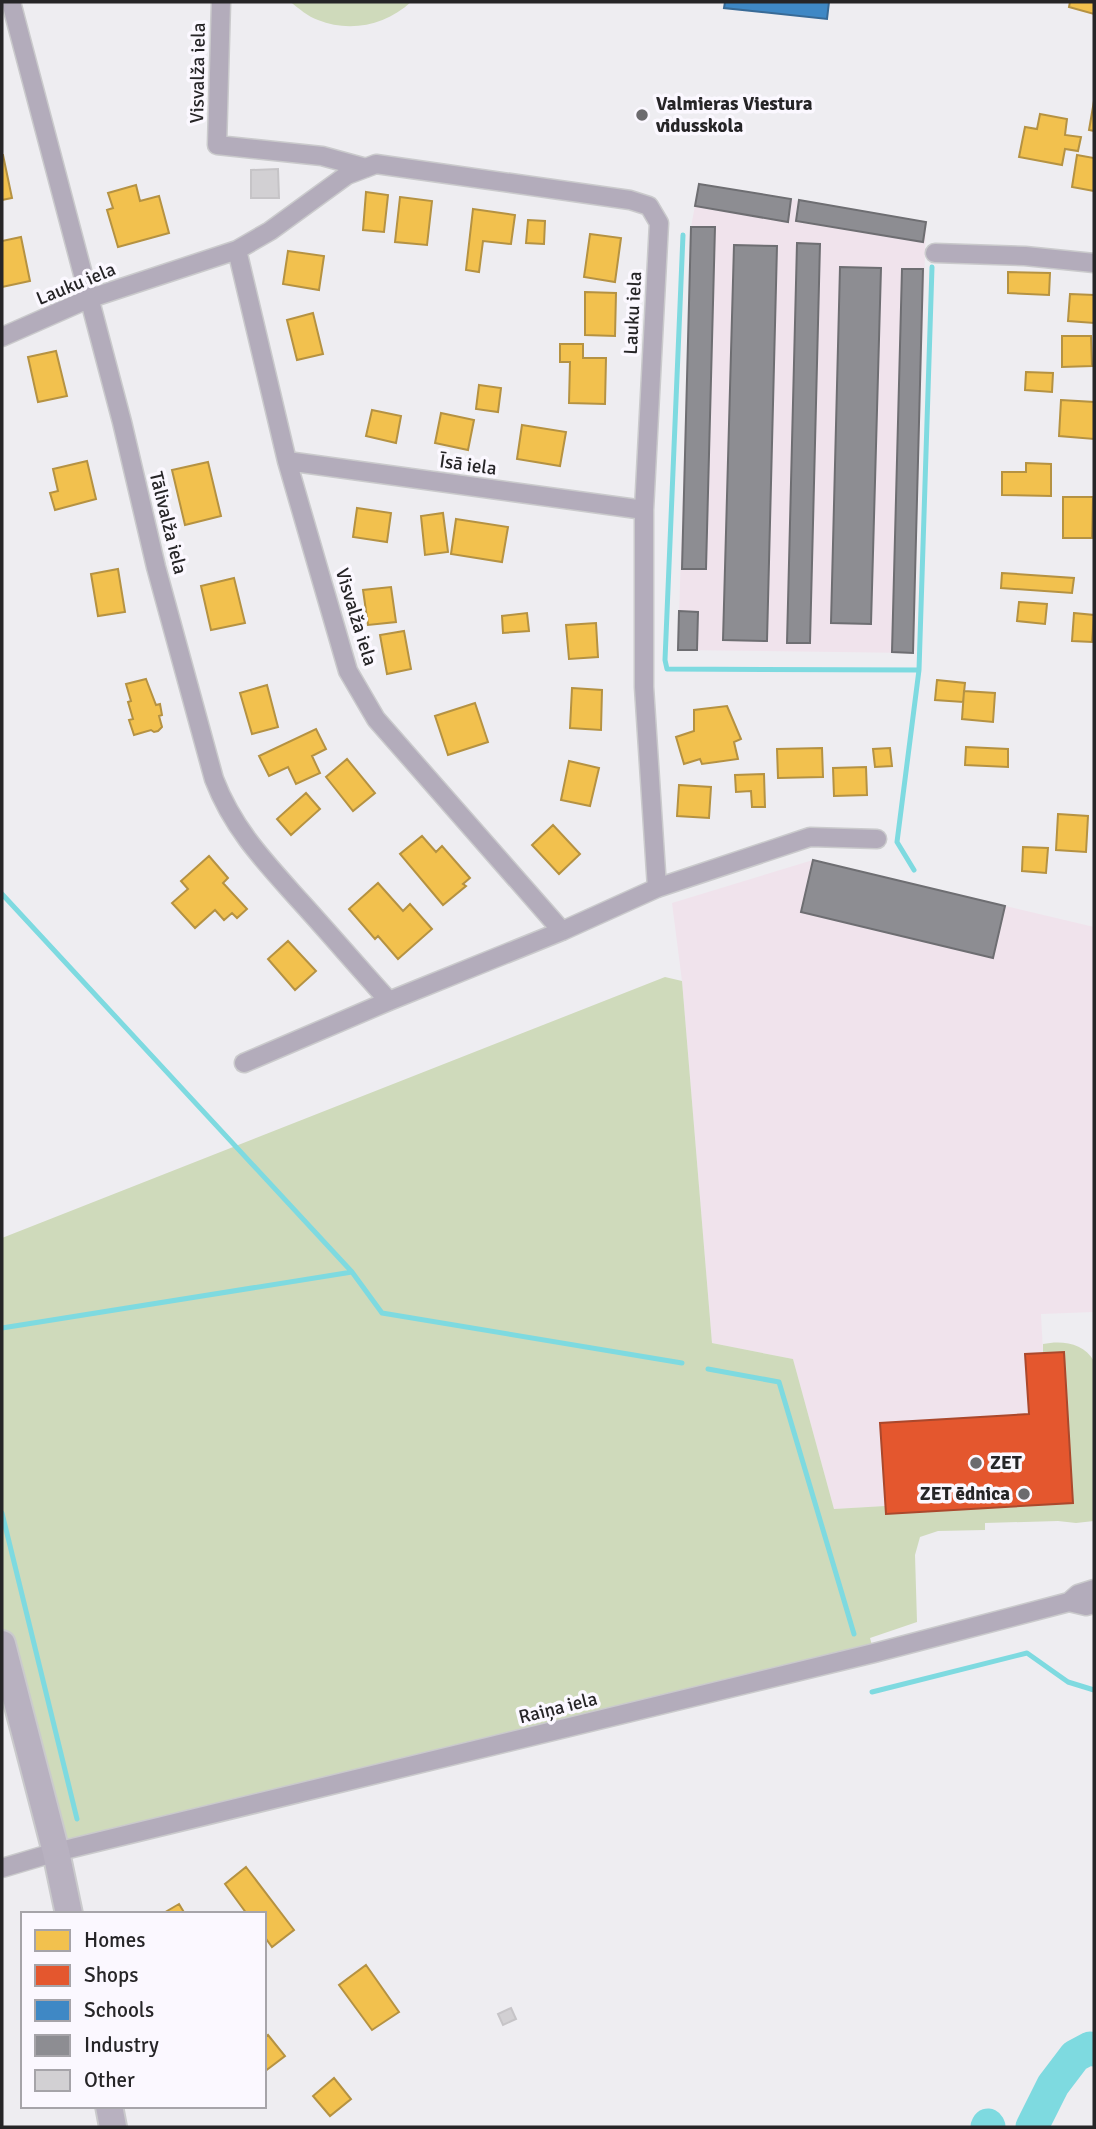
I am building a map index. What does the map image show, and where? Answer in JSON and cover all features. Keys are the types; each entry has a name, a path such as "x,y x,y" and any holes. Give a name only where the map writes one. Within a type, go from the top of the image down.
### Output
{"highway":[{"path":"2,1644 56,1852 69,1912"},
{"path":"109,2108 113,2127"}],"street":[{"name":"Tālivalža iela","path":"12,2 122,422 156,567 221,798 232,819 255,850 389,1001"},
{"name":"Visvalža iela","path":"220,2 218,145 322,156 366,168"},
{"name":"Lauku iela","path":"2,337 88,299 237,250 347,175 376,164 630,200 649,206 659,223 644,510 643,687 657,888"},
{"name":"Visvalža iela","path":"237,250 287,461 348,671 376,719 562,931"},
{"path":"935,253 1025,256 1094,263"},
{"name":"Īsā iela","path":"287,461 644,510"},
{"path":"244,1063 562,931 657,888 810,838 877,839"},
{"name":"Raiņa iela","path":"2,1868 56,1852 874,1653 1069,1602 1078,1594 1094,1589"},
{"name":"Raiņa iela","path":"1069,1602 1086,1606 1094,1604"}],"shaded area":[{"path":"699,184 926,222 913,653 678,650 691,227"},
{"path":"813,860 1094,927 1094,1312 1041,1314 1043,1353 1025,1355 1029,1414 880,1423 885,1506 834,1509 793,1359 712,1343 682,981 672,903"}],"green space":[{"path":"290,2 411,2 379,21 367,25 343,26 318,20"},
{"path":"665,977 682,981 712,1343 793,1359 834,1509 885,1506 886,1514 1073,1503 1064,1353 1043,1353 1043,1344 1058,1342 1072,1344 1084,1350 1094,1361 1094,1521 985,1523 985,1530 938,1531 920,1537 915,1555 917,1622 870,1638 874,1653 56,1852 2,1644 2,1238"}],"building: Homes":[{"path":"1070,2 1094,2 1094,14 1069,7"},
{"path":"1094,101 1094,131 1089,130"},
{"path":"1040,114 1067,119 1065,135 1081,137 1078,151 1065,149 1062,165 1019,157 1025,127 1037,129"},
{"path":"2,155 12,198 2,200"},
{"path":"1077,155 1094,158 1094,191 1072,187"},
{"path":"136,185 140,201 159,196 169,233 118,247 107,210 113,208 108,193"},
{"path":"366,192 388,195 384,232 363,230"},
{"path":"400,197 432,201 427,245 395,242"},
{"path":"473,209 515,215 511,244 483,241 479,272 466,270"},
{"path":"528,220 545,221 544,244 526,243"},
{"path":"590,234 621,238 615,282 584,277"},
{"path":"21,237 30,281 2,287 2,241"},
{"path":"288,251 324,256 319,290 283,284"},
{"path":"1008,272 1050,273 1049,295 1008,293"},
{"path":"585,292 616,293 615,336 585,335"},
{"path":"1070,294 1094,295 1094,323 1068,321"},
{"path":"313,313 323,354 297,360 287,320"},
{"path":"1062,336 1091,336 1092,366 1062,367"},
{"path":"560,344 583,344 583,358 606,358 605,404 569,403 570,362 560,362"},
{"path":"56,351 67,396 38,402 28,357"},
{"path":"1026,372 1053,373 1052,392 1025,390"},
{"path":"479,385 501,388 498,412 476,409"},
{"path":"1061,400 1094,402 1094,439 1059,436"},
{"path":"372,410 401,416 396,443 366,436"},
{"path":"441,413 474,420 468,450 435,443"},
{"path":"522,425 566,432 560,466 517,459"},
{"path":"87,461 96,499 55,510 50,493 58,491 53,469"},
{"path":"208,462 221,516 185,525 172,470"},
{"path":"1026,463 1051,464 1051,496 1002,495 1002,472 1026,472"},
{"path":"1063,497 1093,497 1092,538 1063,538"},
{"path":"357,508 391,513 387,542 353,537"},
{"path":"443,513 448,552 425,555 421,516"},
{"path":"456,519 508,527 502,562 451,554"},
{"path":"118,569 125,612 98,616 91,574"},
{"path":"1002,573 1074,578 1072,593 1001,588"},
{"path":"234,578 245,623 211,630 201,586"},
{"path":"391,587 396,622 368,625 363,590"},
{"path":"1019,602 1047,604 1045,624 1017,621"},
{"path":"527,613 529,631 503,633 502,616"},
{"path":"1074,613 1094,615 1092,642 1072,641"},
{"path":"596,623 598,657 569,659 566,625"},
{"path":"404,631 411,669 387,674 380,635"},
{"path":"146,679 156,705 160,704 162,727 158,731 151,730 134,735 129,720 133,719 126,684"},
{"path":"937,680 965,683 963,702 935,700"},
{"path":"267,685 278,727 252,734 240,693"},
{"path":"572,688 602,690 601,730 570,728"},
{"path":"964,691 995,693 993,722 962,719"},
{"path":"475,703 488,742 448,755 435,716"},
{"path":"727,706 741,739 734,742 738,759 702,764 700,759 684,764 676,737 694,731 694,710"},
{"path":"316,729 326,749 312,756 320,773 296,784 288,767 269,776 259,756"},
{"path":"966,747 1008,749 1008,767 965,765"},
{"path":"822,748 823,777 778,778 777,749"},
{"path":"890,748 892,766 875,767 873,749"},
{"path":"347,759 375,793 353,811 326,777"},
{"path":"569,761 599,768 590,806 561,800"},
{"path":"866,767 867,795 834,796 833,768"},
{"path":"764,774 765,807 752,807 751,791 736,792 735,775"},
{"path":"679,785 711,787 709,818 677,816"},
{"path":"306,793 320,809 291,835 277,819"},
{"path":"1058,814 1088,816 1086,852 1056,850"},
{"path":"553,825 580,854 559,874 532,845"},
{"path":"422,836 436,852 442,846 470,878 463,884 466,886 443,905 400,854"},
{"path":"1023,847 1048,848 1046,873 1022,871"},
{"path":"209,856 228,878 223,883 247,909 237,918 232,913 224,920 215,910 195,928 172,903 188,889 181,881"},
{"path":"378,883 403,911 410,904 432,929 398,959 378,936 375,939 349,909"},
{"path":"288,941 316,971 295,990 268,959"},
{"path":"246,1867 294,1930 272,1947 266,1939 266,1912 246,1912 225,1884"},
{"path":"179,1904 184,1912 165,1912"},
{"path":"366,1965 399,2012 372,2030 339,1985"},
{"path":"268,2035 285,2056 266,2070"},
{"path":"334,2078 351,2099 330,2116 313,2096"}],"building: Shops":[{"name":"ZET","path":"1064,1352 1073,1503 886,1514 880,1423 1029,1414 1025,1354"}],"building: Schools":[{"path":"725,2 829,2 827,19 724,8"}],"building: Industry":[{"path":"699,184 791,199 788,222 695,206"},
{"path":"799,200 926,222 923,242 796,221"},
{"path":"691,227 715,227 706,569 682,569"},
{"path":"797,243 820,244 810,643 787,643"},
{"path":"734,245 777,246 767,641 723,640"},
{"path":"840,267 881,268 871,624 831,623"},
{"path":"902,269 923,269 913,653 892,652"},
{"path":"679,611 698,612 697,650 678,650"},
{"path":"813,860 1005,906 993,958 801,912"}],"building: Other":[{"path":"278,169 279,198 251,198 251,170"},
{"path":"511,2008 516,2019 503,2025 498,2014"}],"waterway":[{"path":"683,235 665,660 667,669 919,670"},
{"path":"914,870 897,842 919,670 932,267"},
{"path":"2,894 352,1272 382,1313 682,1363"},
{"path":"2,1328 352,1272"},
{"path":"708,1369 779,1382 854,1634"},
{"path":"2,1513 77,1819"},
{"path":"872,1692 1027,1653 1068,1682 1094,1690"},
{"path":"1032,2127 1053,2085 1075,2056 1090,2048 1094,2050"},
{"path":"987,2127 989,2127"}],"place":[{"name":"Valmieras Viestura vidusskola","path":"642,115"},
{"name":"ZET","path":"976,1463"},
{"name":"ZET ēdnica","path":"1024,1494"}]}
